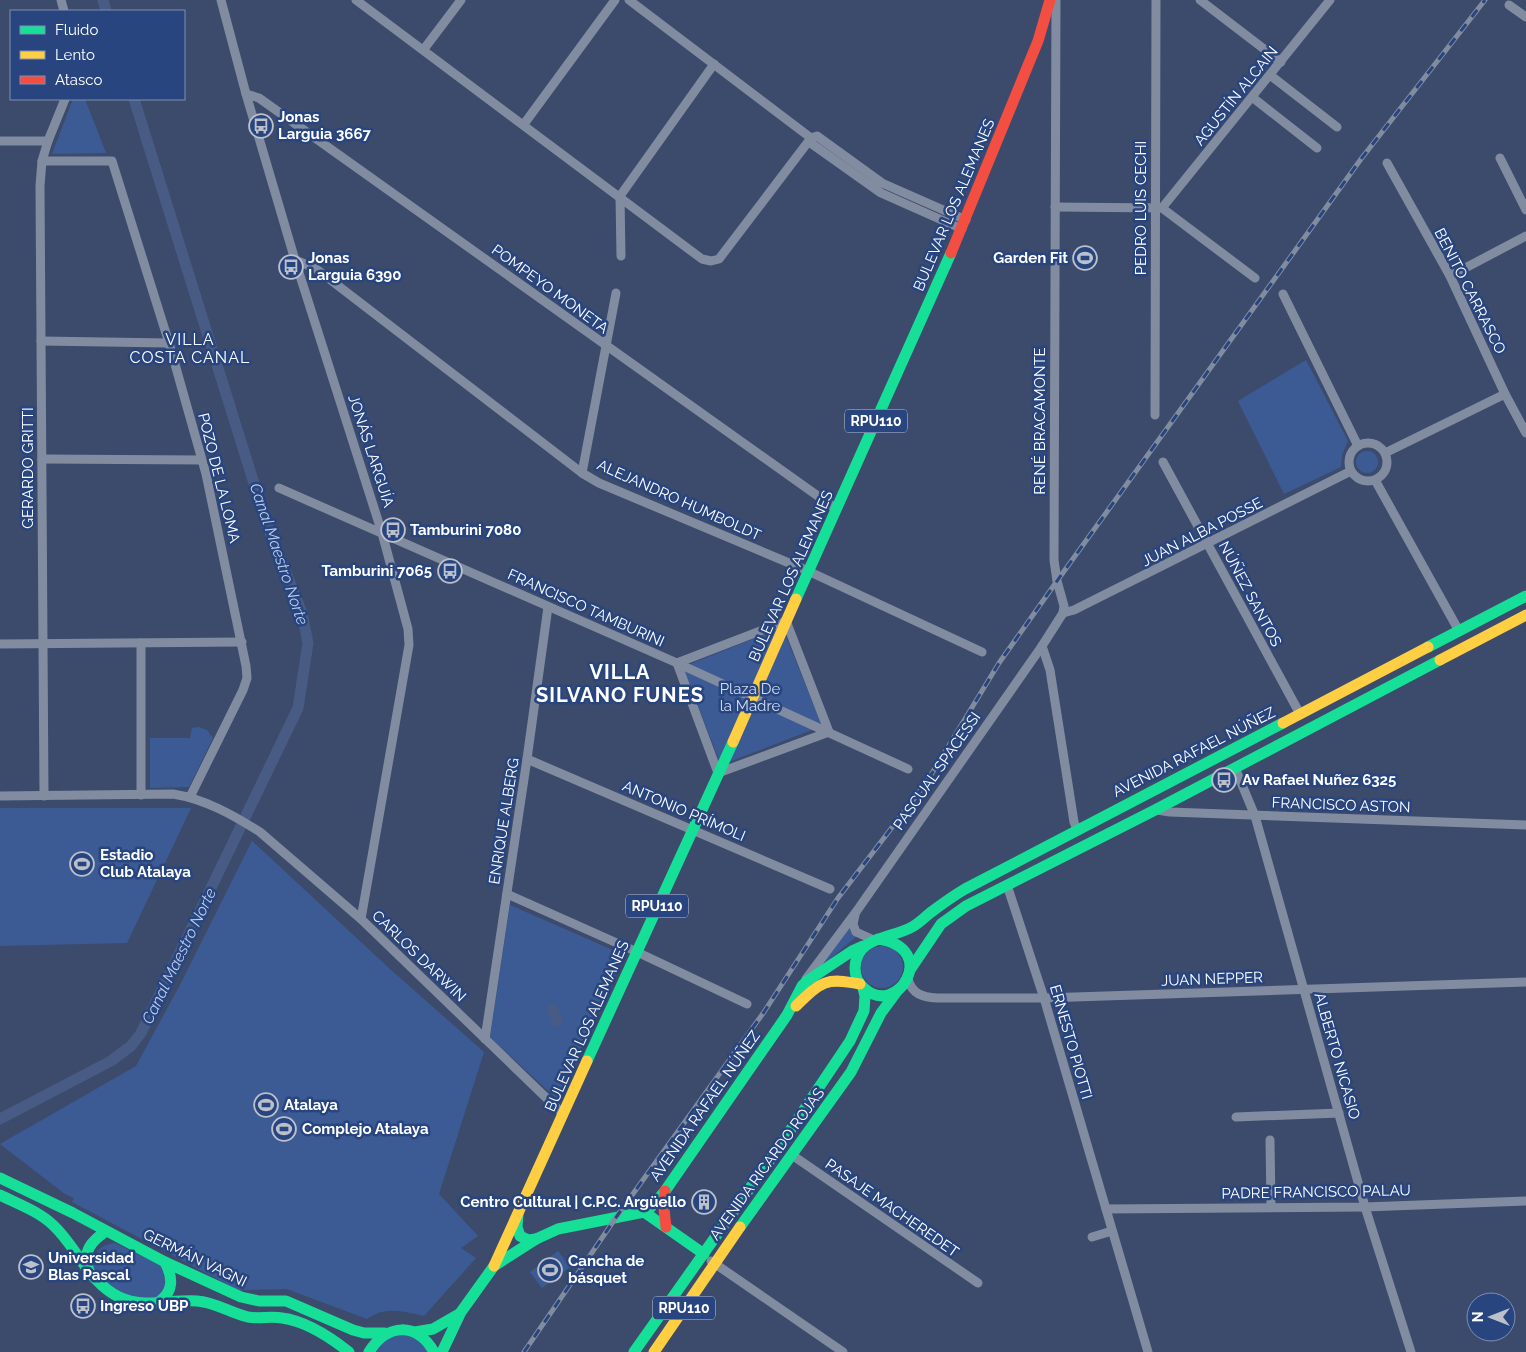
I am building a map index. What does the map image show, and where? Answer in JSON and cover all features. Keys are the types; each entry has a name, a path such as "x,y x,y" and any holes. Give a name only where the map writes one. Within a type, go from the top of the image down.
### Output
{"main road":[{"name":"BULEVAR LOS ALEMANES","path":"494,1266 753,698 808,571 964,225 1038,42 1050,0"},
{"name":"AVENIDA RAFAEL NÚÑEZ","path":"644,1212 665,1191 787,1015 802,986 812,977 876,939 912,927 957,894 1526,596"},
{"path":"909,974 937,930 946,920 966,906 1155,810 1526,615"},
{"path":"1215,778 1225,768 1294,731 1300,724 1300,714"},
{"path":"876,939 892,941 901,946 909,959 909,974"},
{"name":"RPU110","path":"862,986 854,973 854,967 856,955 864,946"},
{"name":"RPU110","path":"898,990 909,974"},
{"name":"AVENIDA RAFAEL NÚÑEZ","path":"787,1015 821,983 833,980 862,986 873,994 880,995 898,990"},
{"name":"AVENIDA RICARDO ROJAS","path":"634,1352 779,1147 850,1042 864,1010 865,996 862,986"},
{"name":"AVENIDA RICARDO ROJAS","path":"654,1352 714,1263 860,1059 882,1013 898,990"},
{"name":"GERMÁN VAGNI","path":"0,1178 165,1262 250,1300 286,1301 353,1330 364,1333 385,1333 400,1329 415,1332 433,1329 461,1312"},
{"path":"665,1191 663,1211 666,1228"},
{"path":"0,1195 53,1225 70,1244 97,1282 110,1293 120,1298 132,1303 146,1304 159,1302 205,1302 248,1317 292,1320 350,1352"},
{"path":"518,1212 517,1227 520,1236 528,1240 536,1239"},
{"path":"442,1352 461,1312 494,1266 536,1239 570,1226 644,1212 704,1254"},
{"path":"91,1273 87,1263 87,1249 93,1241 106,1231"},
{"path":"159,1302 167,1296 172,1287 172,1277 165,1262"},
{"path":"415,1332 428,1341 434,1352"},
{"path":"369,1352 376,1341 385,1333"}],"street":[{"name":"JONÁS LARGUÍA","path":"221,0 246,94 295,260 382,533 408,629 409,644 361,919"},
{"path":"356,0 424,49 702,259 712,261 719,259 811,138 817,136 882,183 964,225"},
{"path":"424,49 461,0"},
{"path":"524,124 615,0"},
{"path":"629,0 811,138"},
{"name":"RENÉ BRACAMONTE","path":"1056,0 1054,560 1057,581 1063,600 1063,613"},
{"name":"PEDRO LUIS CECHI","path":"1155,415 1158,208 1156,0"},
{"path":"1200,0 1281,62"},
{"name":"AGUSTÍN ALCAIN","path":"1158,208 1252,98 1330,0"},
{"path":"1509,5 1526,17"},
{"path":"621,256 620,196 714,64"},
{"path":"1270,75 1337,127"},
{"name":"POMPEYO MONETA","path":"246,94 260,98 836,509"},
{"path":"1252,98 1317,148"},
{"name":"GERARDO GRITTI","path":"44,796 40,186 42,161 65,100"},
{"path":"0,141 48,141"},
{"path":"1500,158 1526,210"},
{"name":"POZO DE LA LOMA","path":"42,161 112,161 169,343 202,460 242,642 246,672 243,690 190,797"},
{"name":"BENITO CARRASCO","path":"1387,163 1450,276 1505,394 1526,433"},
{"path":"1055,207 1158,208 1255,278"},
{"path":"1450,276 1526,236"},
{"name":"ALEJANDRO HUMBOLDT","path":"295,260 315,268 582,473 599,483 808,571 982,652"},
{"path":"582,473 616,293"},
{"path":"1284,294 1358,446"},
{"path":"41,340 169,343"},
{"path":"1385,453 1505,394"},
{"path":"1370,443 1379,446 1385,453 1386,469 1380,477 1375,480 1364,481 1355,476 1350,467 1349,458 1354,449 1370,443"},
{"path":"42,458 202,460"},
{"name":"NÚÑEZ SANTOS","path":"1163,462 1300,714"},
{"name":"JUAN ALBA POSSE","path":"1063,613 1074,610 1352,471"},
{"path":"1375,480 1459,631"},
{"name":"FRANCISCO TAMBURINI","path":"279,488 677,663 908,769"},
{"name":"ENRIQUE ALBERG","path":"485,1039 528,759 548,607"},
{"path":"1063,613 1042,646 1050,670 1074,822 1077,830"},
{"path":"786,621 829,732 718,773 677,663 786,621"},
{"path":"0,644 242,642"},
{"path":"141,643 141,795"},
{"name":"PASCUAL SPACESSI","path":"802,986 812,969 856,912 1042,646"},
{"name":"ANTONIO PRÍMOLI","path":"528,759 830,889"},
{"name":"ALBERTO NICASIO","path":"1235,768 1255,816 1366,1207 1411,1352"},
{"path":"0,796 173,794 190,797"},
{"name":"CARLOS DARWIN","path":"190,797 216,807 260,832 361,919 564,1114"},
{"name":"FRANCISCO ASTON","path":"1155,810 1255,816 1526,825"},
{"name":"ERNESTO PIOTTI","path":"1006,885 1044,998 1112,1231"},
{"path":"507,894 747,1004"},
{"path":"856,912 853,921 854,930 863,936 876,939"},
{"name":"JUAN NEPPER","path":"909,974 912,989 924,997 1044,998 1526,982"},
{"path":"1236,1117 1339,1113"},
{"path":"1270,1140 1271,1207"},
{"name":"PASAJE MACHEREDET","path":"792,1155 978,1283"},
{"name":"PADRE FRANCISCO PALAU","path":"1106,1208 1366,1207 1526,1201"},
{"path":"1092,1237 1112,1231 1148,1352"},
{"path":"704,1254 714,1263 843,1352"}],"green space":[{"path":"73,100 85,100 106,153 52,154"},
{"path":"1306,360 1348,441 1342,455 1341,467 1284,494 1238,401"},
{"path":"1367,451 1375,454 1378,462 1375,470 1367,473 1359,470 1356,462 1359,454"},
{"name":"Plaza De la Madre","path":"778,629 785,634 822,726 721,765 683,667"},
{"path":"199,727 207,730 213,738 189,787 150,788 150,738 190,738 192,728"},
{"name":"Estadio Club Atalaya","path":"0,808 191,808 127,943 0,946"},
{"name":"Complejo Atalaya","path":"252,841 391,970 484,1052 439,1194 478,1236 461,1248 476,1258 424,1316 402,1311 387,1311 380,1312 367,1319 287,1289 238,1290 72,1202 74,1198 65,1194 0,1144 136,1066 181,983"},
{"path":"510,905 624,955 558,1100 490,1037"},
{"path":"850,925 856,937 825,963 824,961"},
{"path":"882,946 897,952 903,967 897,982 882,988 867,982 861,967 867,952"},
{"path":"115,1243 161,1265 167,1288 158,1298 138,1300 114,1289 93,1270 95,1255 98,1251 109,1244"},
{"name":"Cancha de básquet","path":"558,1251 570,1267 542,1288 530,1272"},
{"path":"395,1335 413,1336 430,1352 375,1352 379,1345"}],"shaded area":[{"path":"556,1003 564,1024 554,1028 546,1007"}],"waterway":[{"name":"Canal Maestro Norte","path":"103,0 106,10"},
{"name":"Canal Maestro Norte","path":"0,1119 111,1061 131,1046 141,1033 298,708 308,643 302,613 267,525 134,100"}],"railway":[{"path":"524,1352 617,1216 764,1012 838,898 926,783 999,663 1057,581 1361,159 1485,0"}],"traffic: fast":[{"path":"796,599 951,253"},
{"path":"1428,647 1526,596"},
{"path":"910,970 941,924 966,906 1155,810 1440,660"},
{"path":"878,939 897,945 907,955 910,967 907,978 900,988 889,995 877,995 864,988 857,979 855,968 857,958 861,950 868,944 876,940 885,937 904,931 912,927 965,889 1283,723"},
{"path":"587,1061 733,742"},
{"path":"442,1352 461,1312 494,1266 536,1239 558,1229 644,1212 651,1207 665,1191 787,1015 802,986 852,951 863,946"},
{"path":"634,1352 779,1147 850,1041 864,1011 865,996 863,988"},
{"path":"740,1227 851,1072 881,1013 898,990"},
{"path":"0,1178 73,1213 165,1262 241,1297 259,1301 286,1301 353,1330 364,1333 385,1333"},
{"path":"0,1195 34,1212 53,1225 99,1283 119,1297 128,1301 148,1303 197,1301 216,1305 248,1317 278,1317 300,1322 317,1330 349,1352"},
{"path":"644,1212 704,1254"},
{"path":"518,1214 517,1227 520,1236 528,1240 536,1239"},
{"path":"88,1267 87,1256 90,1246 106,1231"},
{"path":"159,1302 164,1298 171,1284 170,1273 165,1262"},
{"path":"415,1332 433,1329 459,1314"},
{"path":"369,1352 376,1342 384,1336 393,1331 402,1330 411,1331 419,1335 434,1352"}],"traffic: slow":[{"path":"733,742 796,599"},
{"path":"1440,660 1526,615"},
{"path":"1283,723 1428,647"},
{"path":"796,1006 824,983 839,981 860,984"},
{"path":"494,1266 587,1061"},
{"path":"654,1352 740,1227"}],"traffic: jam":[{"path":"951,253 1038,41 1050,0"},
{"path":"665,1191 666,1227"}],"place":[{"name":"Jonas Larguia 3667","path":"261,126"},
{"name":"Garden Fit","path":"1085,258"},
{"name":"Jonas Larguia 6390","path":"291,267"},
{"name":"Tamburini 7080","path":"393,530"},
{"name":"Tamburini 7065","path":"450,571"},
{"name":"Av Rafael Nuñez 6325","path":"1224,780"},
{"name":"Estadio Club Atalaya","path":"82,864"},
{"name":"Atalaya","path":"266,1105"},
{"name":"Complejo Atalaya","path":"284,1129"},
{"name":"Centro Cultural | C.P.C. Argüello","path":"704,1202"},
{"name":"Universidad Blas Pascal","path":"31,1267"},
{"name":"Cancha de básquet","path":"550,1270"},
{"name":"Ingreso UBP","path":"83,1306"}],"district":[{"name":"VILLA COSTA CANAL","path":"190,348"},
{"name":"VILLA SILVANO FUNES","path":"620,684"}]}
